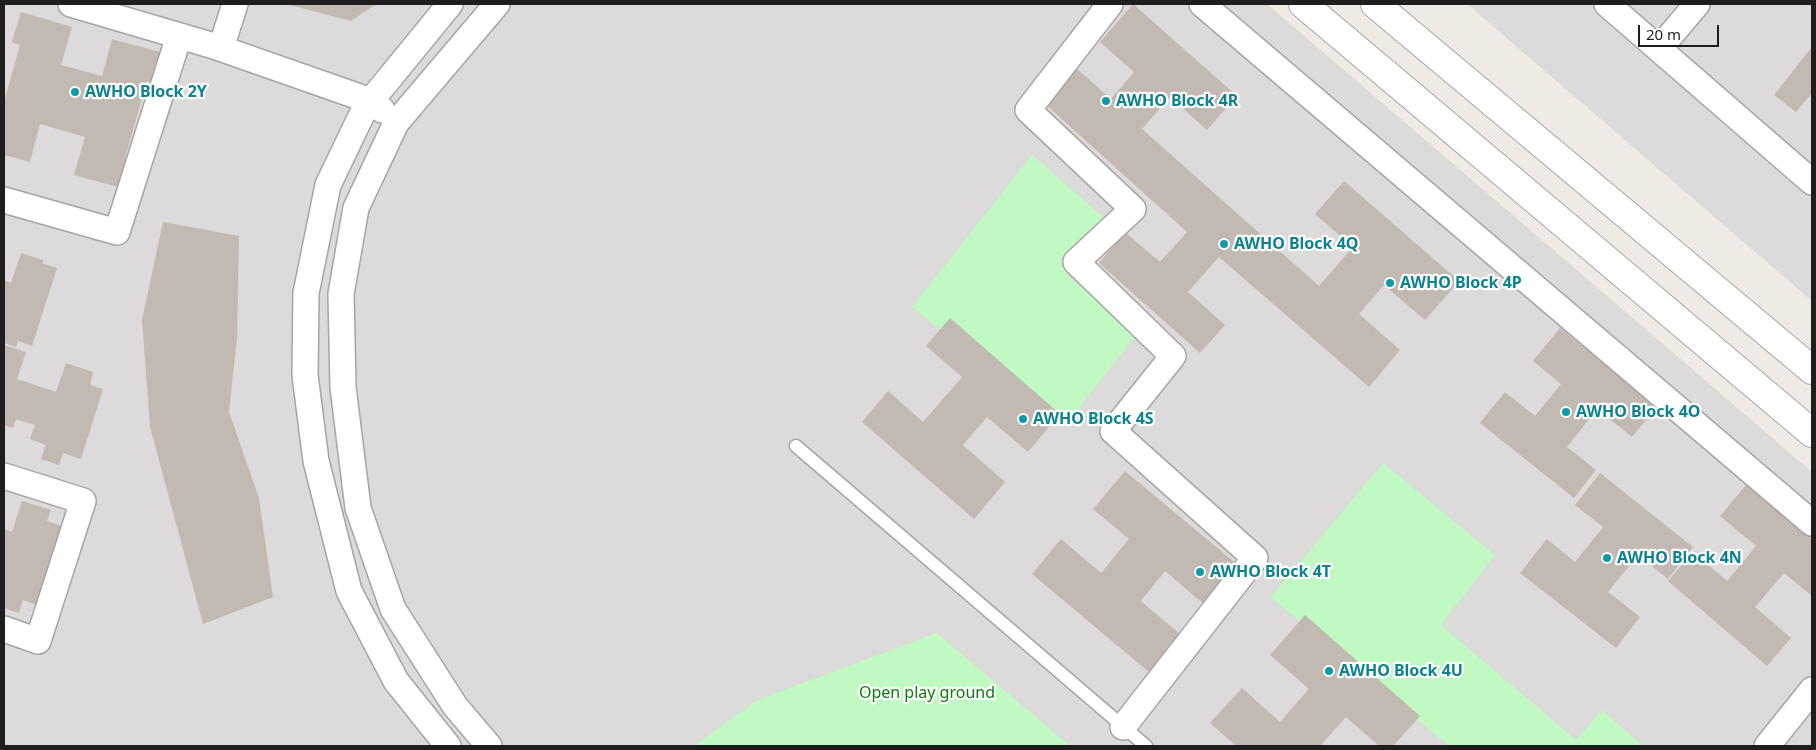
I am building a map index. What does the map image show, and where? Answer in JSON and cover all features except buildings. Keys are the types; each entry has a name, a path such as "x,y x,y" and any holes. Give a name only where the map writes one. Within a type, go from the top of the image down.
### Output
{"street":[{"path":"71,4 221,48 371,101 396,123"},
{"path":"221,48 235,4"},
{"path":"448,746 396,681 349,592 316,461 305,375 306,293 328,185 365,108 450,4"},
{"path":"489,746 455,706 393,609 358,508 343,387 341,294 356,208 396,123 497,4"},
{"path":"1110,4 1028,110 1133,209 1076,262 1173,356 1113,431 1255,558 1123,726"},
{"path":"1202,4 1812,523"},
{"path":"1303,4 1812,434"},
{"path":"1375,4 1812,370"},
{"path":"1607,4 1812,182"},
{"path":"1659,49 1697,4"},
{"path":"4,200 117,232 179,36"},
{"path":"4,476 83,501 38,641 4,629"},
{"path":"1767,746 1812,690"}],"lane":[{"path":"796,446 1146,746"}],"shaded area":[{"path":"4,4 1267,4 1812,472 1812,746 4,746"},
{"path":"1467,4 1812,4 1812,301"}],"green space":[{"path":"1032,155 1109,222 1066,274 1136,335 1064,427 912,307"},
{"path":"1383,463 1495,555 1441,625 1576,740 1602,710 1643,746 1449,746 1271,597"},
{"name":"Open play ground","path":"937,633 1070,746 694,746 758,700"}],"place":[{"name":"AWHO Block 2Y","path":"75,92"},
{"name":"AWHO Block 4R","path":"1106,101"},
{"name":"AWHO Block 4Q","path":"1224,244"},
{"name":"AWHO Block 4P","path":"1390,283"},
{"name":"AWHO Block 4O","path":"1566,412"},
{"name":"AWHO Block 4S","path":"1023,419"},
{"name":"AWHO Block 4N","path":"1607,558"},
{"name":"AWHO Block 4T","path":"1200,572"},
{"name":"AWHO Block 4U","path":"1329,671"}]}
